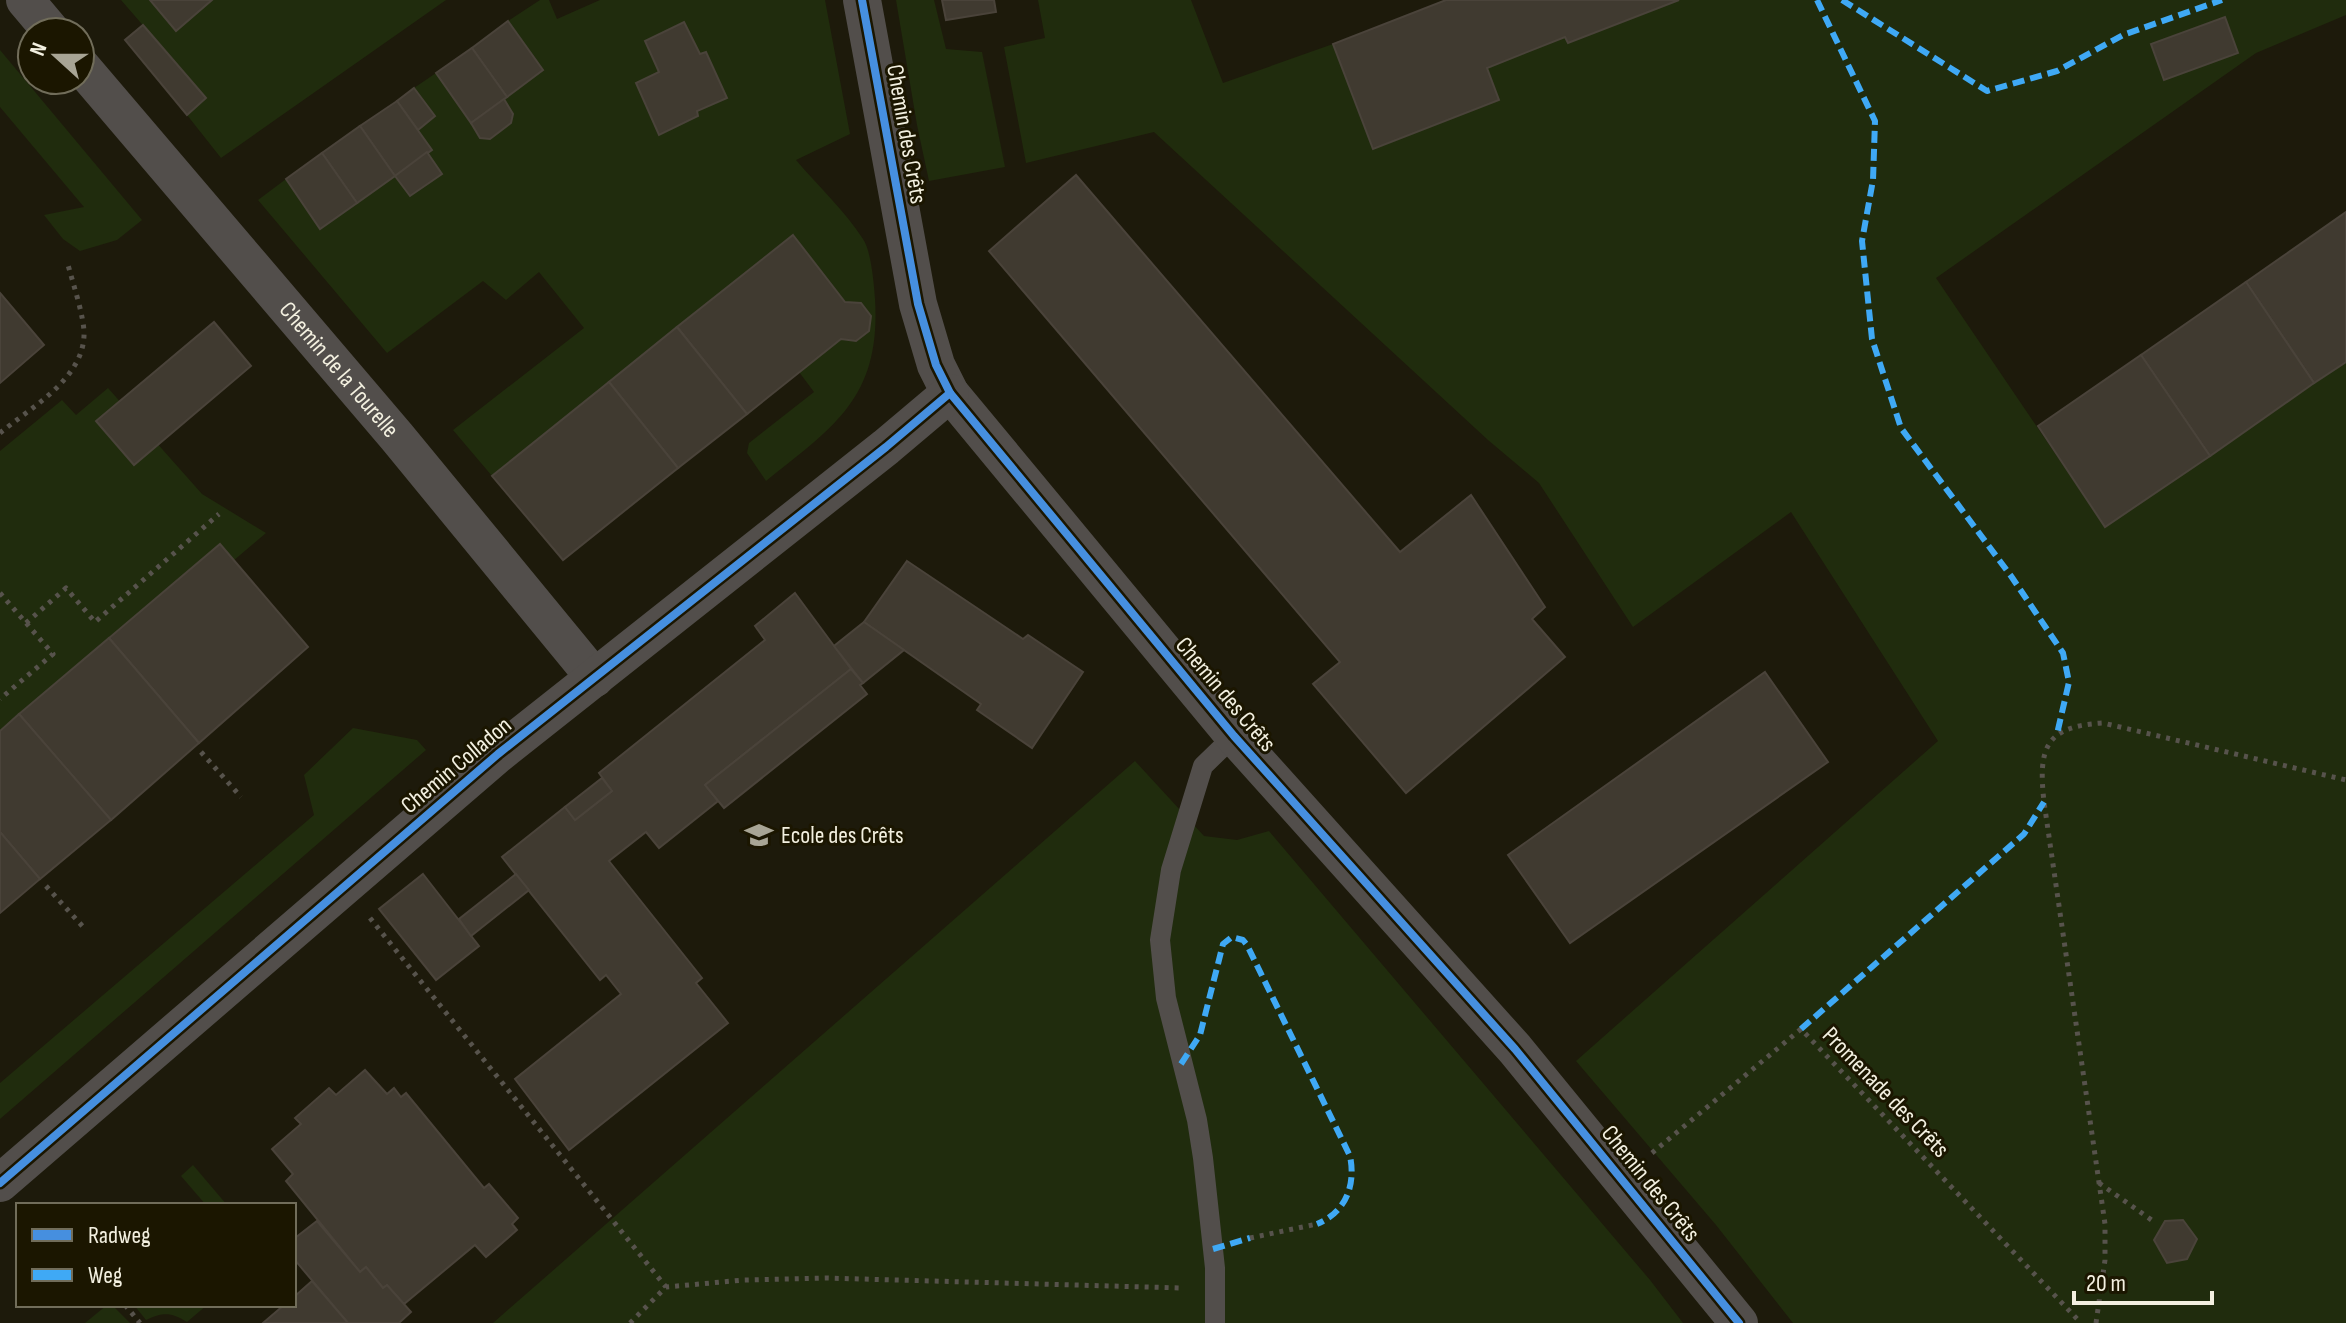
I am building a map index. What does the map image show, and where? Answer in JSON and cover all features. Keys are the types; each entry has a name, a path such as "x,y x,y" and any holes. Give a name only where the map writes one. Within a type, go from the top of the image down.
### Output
{"street":[{"path":"25,0 38,16"},
{"name":"Chemin des Crêts","path":"862,0 918,304 936,365 950,393 1234,736 1515,1049 1739,1323"},
{"name":"Chemin de la Tourelle","path":"96,84 397,437 595,678"},
{"name":"Chemin Colladon","path":"0,1183 443,801 950,393"}],"lane":[{"path":"1215,1323 1216,1288 1203,1158 1197,1120 1166,998 1160,940 1171,870 1203,766 1234,736"}],"path":[{"path":"0,433 68,376 79,357 84,334 67,261"},
{"path":"26,623 66,588 95,622 219,514"},
{"path":"0,593 53,654 0,699"},
{"path":"2096,1323 2105,1260 2105,1224 2043,789 2045,752 2050,742 2065,728 2103,723 2346,780"},
{"path":"201,752 241,797"},
{"path":"46,886 85,929"},
{"path":"366,914 666,1287"},
{"path":"2099,1182 2153,1221"},
{"path":"1250,1238 1317,1224"},
{"path":"630,1323 666,1287 744,1280 825,1278 1216,1288"},
{"path":"127,1307 140,1323"}],"green space":[{"path":"121,0 446,0 221,158 187,115 206,98"},
{"path":"540,0 549,0 557,19 600,0 825,0 850,134 796,160 866,244 874,285 875,333 870,361 849,406 813,443 766,481 747,453 749,443 814,392 799,372 841,339 856,340 860,303 845,302 793,236 492,476 453,430 584,328 539,272 506,300 483,281 387,353 258,200 286,179 320,229 395,176 411,195 442,174 427,152 418,130 435,117 414,88 436,73 471,123 543,70 508,21"},
{"path":"896,0 934,0 946,49 982,52 1005,167 929,181"},
{"path":"1038,0 1191,0 1223,83 1333,44 1373,149 1499,100 1487,68 1565,37 1568,43 1679,0 2346,0 2346,15 2256,53 1936,278 2105,527 2346,362 2346,1323 1793,1323 1716,1225 1576,1061 1938,741 1791,512 1633,627 1539,483 1488,440 1154,132 1026,163 1004,47 1045,38"},
{"path":"0,50 16,69 16,96 38,96 142,220 117,240 80,251 63,239 44,215 84,207 0,107"},
{"path":"108,388 202,494 266,533 0,759 0,451 62,400 76,415"},
{"path":"353,728 417,740 426,750 0,1119 0,1083 314,815 304,775"},
{"path":"1135,761 1204,836 1237,840 1269,831 1650,1280 1683,1323 493,1323"},
{"path":"193,1165 225,1203 204,1203 181,1176"},
{"path":"105,1307 114,1307 130,1323 85,1323"},
{"path":"136,1307 205,1307 187,1322 167,1314 146,1320"}],"building":[{"path":"150,0 212,0 176,31"},
{"path":"942,0 994,0 996,12 946,20"},
{"path":"1446,0 1679,0 1568,43 1565,37 1487,68 1499,100 1373,149 1333,44"},
{"path":"2225,17 2238,53 2164,80 2151,44"},
{"path":"508,21 543,70 507,97 472,48"},
{"path":"684,22 700,54 706,52 727,98 697,111 698,116 659,135 636,83 659,72 645,41"},
{"path":"143,25 206,98 187,115 125,40"},
{"path":"472,48 507,97 471,123 436,73"},
{"path":"414,88 435,116 418,130 397,101"},
{"path":"504,99 513,114 511,123 490,139 480,138 471,123"},
{"path":"397,101 432,150 395,176 360,126"},
{"path":"360,126 395,176 357,203 322,153"},
{"path":"427,152 442,174 410,196 395,176"},
{"path":"322,153 357,203 320,229 286,179"},
{"path":"1076,175 1400,552 1471,495 1545,607 1532,619 1565,657 1406,793 1313,684 1340,662 989,251"},
{"path":"2346,212 2346,362 2314,383 2246,282"},
{"path":"793,235 845,302 861,303 871,316 869,331 856,341 841,339 747,414 677,327"},
{"path":"2246,282 2314,383 2210,456 2141,355"},
{"path":"0,293 44,345 0,383"},
{"path":"214,322 251,366 134,465 96,421"},
{"path":"677,327 747,414 678,468 609,382"},
{"path":"2141,355 2210,456 2105,527 2038,426"},
{"path":"609,382 678,468 563,560 492,476"},
{"path":"220,544 308,647 199,743 109,638"},
{"path":"907,561 1023,639 1028,635 1083,672 1032,748 977,710 981,704 864,622"},
{"path":"795,593 851,669 705,785 718,801 659,848 646,832 609,861 702,978 696,983 728,1023 569,1150 515,1079 621,994 606,975 600,980 502,857 565,807 575,820 612,791 599,773 765,640 755,626"},
{"path":"864,622 904,650 863,683 834,646"},
{"path":"109,638 199,743 111,820 19,714"},
{"path":"851,669 863,683 860,685 867,694 724,808 705,785"},
{"path":"1765,672 1828,762 1570,943 1508,855"},
{"path":"19,714 111,820 40,879 0,832 0,731"},
{"path":"602,778 612,791 575,820 565,807"},
{"path":"0,832 40,879 0,913"},
{"path":"423,874 479,946 436,980 379,909"},
{"path":"516,874 529,890 471,936 459,919"},
{"path":"365,1070 387,1094 394,1088 401,1097 406,1093 484,1188 489,1184 518,1218 512,1224 517,1230 486,1257 475,1245 404,1304 387,1285 383,1288 366,1267 360,1272 286,1181 293,1174 272,1149 301,1124 295,1118 329,1088 336,1095"},
{"path":"2183,1220 2197,1239 2187,1259 2167,1263 2154,1240 2165,1221"},
{"path":"317,1221 360,1272 366,1267 383,1288 387,1285 411,1312 399,1323 348,1323 296,1261 296,1237"},
{"path":"312,1281 348,1323 263,1323 282,1307 296,1307 296,1295"}],"marked path":[{"path":"1817,0 1875,121 1873,180 1862,241 1872,339 1901,428 2011,576 2063,653 2069,682 2057,734"},
{"path":"1842,0 1987,91 2057,71 2123,35 2222,0"},
{"path":"1801,1029 2024,834 2044,802"},
{"path":"1181,1064 1200,1035 1223,944 1232,937 1243,940 1350,1156 1351,1177 1347,1196 1335,1212 1317,1224"},
{"path":"1213,1249 1250,1238"}],"cycle path":[{"path":"862,0 918,304 936,365 950,393 1234,736 1515,1049 1739,1323"},
{"path":"0,1183 498,754 950,393"}],"place":[{"name":"Ecole des Crêts","path":"759,835"}]}
